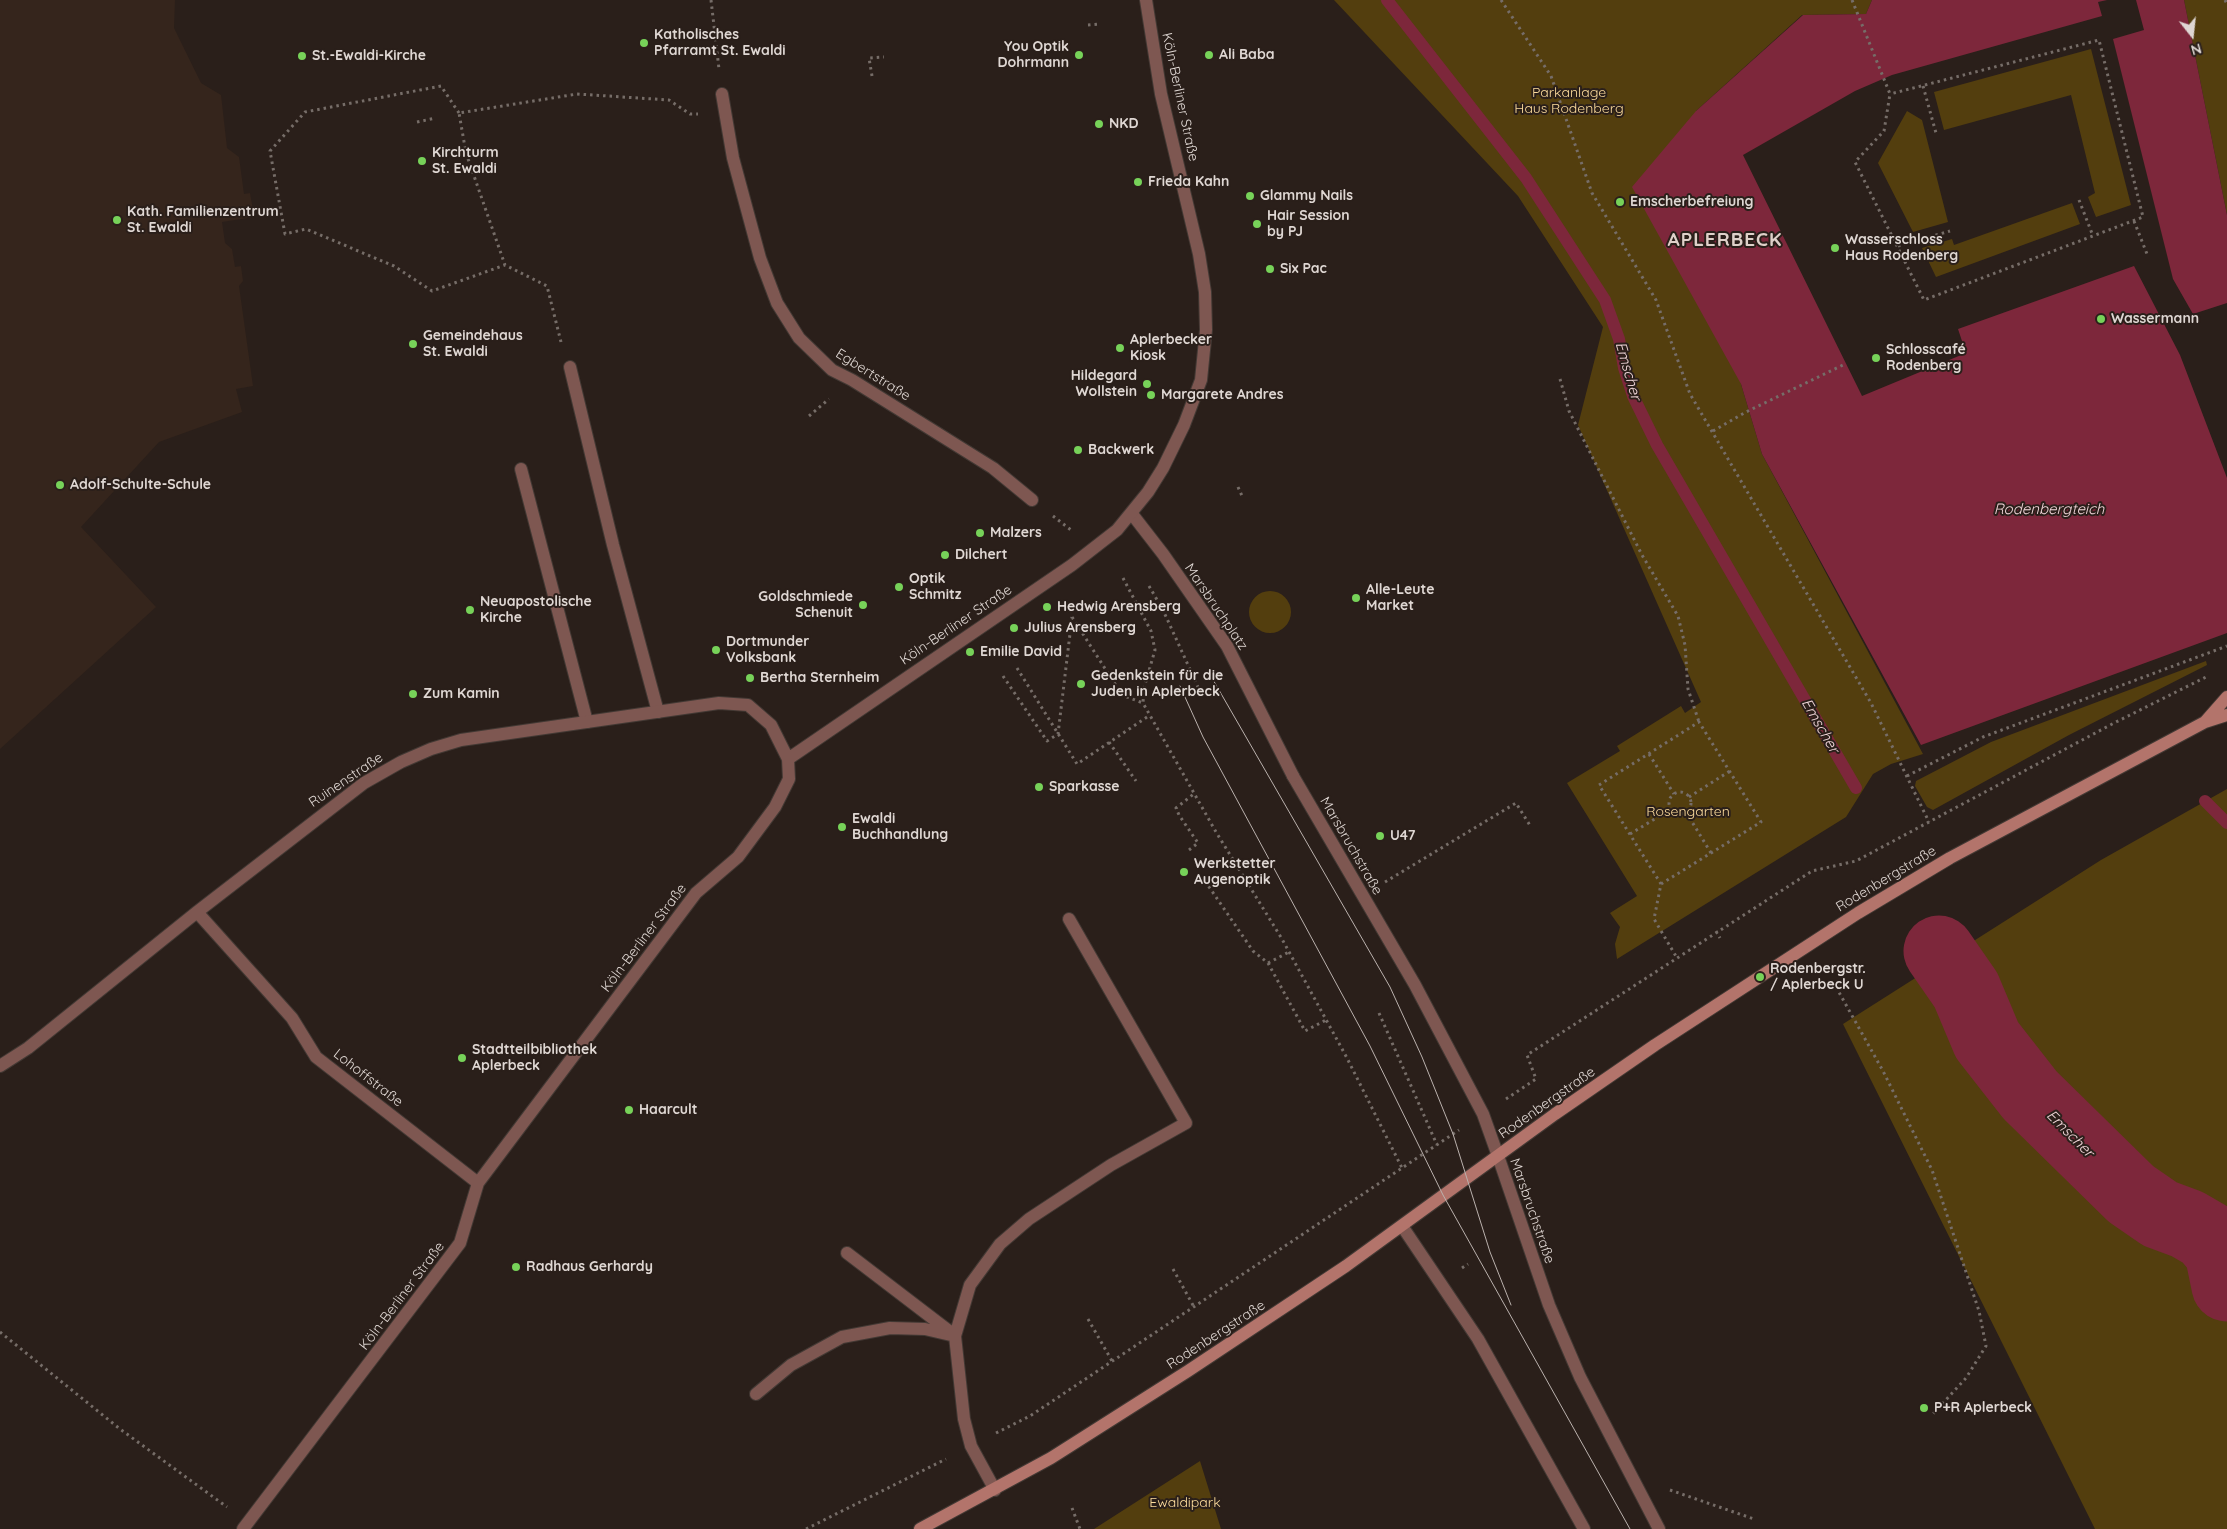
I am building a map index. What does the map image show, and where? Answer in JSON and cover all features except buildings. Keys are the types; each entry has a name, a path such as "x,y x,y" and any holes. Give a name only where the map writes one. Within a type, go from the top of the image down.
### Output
{"main road":[{"name":"Rodenbergstraße","path":"2205,722 2227,697"},
{"name":"Rodenbergstraße","path":"920,1529 1051,1458 1188,1371 1323,1282 1655,1045 1858,913 1950,858 2205,722 2227,715"}],"street":[{"name":"Köln-Berliner Straße","path":"246,1526 460,1243 478,1182 696,893 738,858 775,807 789,779 788,759 1072,565 1117,530 1132,514 1163,468 1184,425 1201,380 1206,330 1205,292 1199,254 1161,94 1146,0"},
{"name":"Egbertstraße","path":"722,94 733,158 760,258 777,303 799,338 832,370 852,380 993,468 1032,500"},
{"path":"570,367 613,545 658,712"},
{"path":"521,469 588,722"},
{"name":"Marsbruchplatz","path":"1132,514 1163,554 1227,646 1293,776"},
{"name":"Ruinenstraße","path":"0,1066 28,1048 197,912 364,783 400,762 431,748 461,740 719,703 748,705 771,725 788,759"},
{"name":"Marsbruchstraße","path":"1293,776 1415,985 1483,1114 1549,1305 1580,1377 1659,1529"},
{"name":"Lohoffstraße","path":"197,912 292,1018 316,1057 478,1182"},
{"path":"995,1490 971,1446 964,1418 955,1336 970,1285 1000,1244 1029,1219 1111,1165 1186,1123 1069,919"},
{"path":"1402,1226 1478,1339 1584,1529"},
{"path":"847,1253 955,1336"},
{"path":"756,1394 791,1365 842,1337 890,1328 926,1329 955,1336"}],"path":[{"path":"710,0 722,94"},
{"path":"1501,0 1551,76 1592,193 1656,300 1690,394 1871,703 1929,822"},
{"path":"1852,0 1890,94 1884,131 1855,162 1924,300 2143,217 2099,40 1890,94"},
{"path":"2226,0 2227,4"},
{"path":"1088,25 1100,24"},
{"path":"872,76 869,58 884,57"},
{"path":"505,265 432,291 394,266 306,229 285,234 270,151 305,112 441,86 459,113 466,153 505,265 547,286 570,367"},
{"path":"1923,86 1936,132"},
{"path":"459,113 577,94 669,100 690,114 726,115"},
{"path":"417,122 436,118"},
{"path":"2080,200 2093,236"},
{"path":"2134,221 2147,254"},
{"path":"1898,246 1950,231"},
{"path":"1713,431 1746,412 1845,364"},
{"path":"1560,379 1569,411 1642,554 1678,616 1685,645 1688,689 1699,722 1761,822 1661,884"},
{"path":"1238,487 1242,496"},
{"path":"1032,500 1094,547"},
{"path":"1124,578 1151,631 1155,650 1144,688 1143,702 1289,952 1402,1168"},
{"path":"1163,610 1198,687"},
{"path":"1058,734 1072,617 1122,695 1143,702"},
{"path":"1907,776 1983,737 2227,646"},
{"path":"1017,668 1077,764 1150,715"},
{"path":"1003,676 1047,741 1058,734"},
{"path":"1483,1114 1536,1079 1527,1054 1812,871 1856,861 2114,723 2210,676"},
{"path":"1678,958 1654,920 1661,884 1599,785 1699,722"},
{"path":"1108,742 1136,781"},
{"path":"1649,754 1674,794"},
{"path":"1689,797 1730,771"},
{"path":"1189,850 1198,843 1176,808 1195,793"},
{"path":"1684,793 1689,797 1690,807 1686,812 1679,814 1671,809 1669,802 1674,794 1684,793"},
{"path":"1363,896 1516,803 1531,828"},
{"path":"1630,834 1671,809"},
{"path":"1686,812 1711,853"},
{"path":"1206,882 1253,951 1268,963 1305,1031 1326,1020"},
{"path":"1716,931 1720,938"},
{"path":"1268,963 1289,952"},
{"path":"1836,987 1883,1070 1932,1170 1979,1311 1986,1346 1966,1378 1932,1415"},
{"path":"806,1529 1030,1416 1437,1145 1379,1013"},
{"path":"1173,1270 1194,1307"},
{"path":"1088,1319 1112,1361"},
{"path":"0,1332 120,1429 246,1526"},
{"path":"1663,1488 1754,1519"},
{"path":"1072,1508 1080,1529"}],"shaded area":[{"name":"Kath. Familienzentrum St. Ewaldi","path":"0,0 175,0 174,28 201,83 221,95 227,148 239,157 244,194 250,193 253,210 248,218 222,222 225,243 232,249 235,267 241,266 243,281 239,286 253,386 236,389 242,412 159,442 81,527 156,607 0,749"}],"green space":[{"name":"Parkanlage Haus Rodenberg","path":"1334,0 1872,0 1866,14 1802,15 1696,111 1741,384 1762,454 1923,754 1891,764 1873,774 1846,817 1617,959 1615,944 1620,927 1610,913 1637,896 1567,783 1620,751 1617,746 1681,706 1685,713 1701,702 1578,425 1603,327 1518,196"},
{"path":"2184,0 2227,0 2227,215"},
{"path":"2091,49 2131,205 2096,217 2088,197 2095,193 2071,95 1944,130 1934,92"},
{"path":"1907,111 1922,120 1948,222 1913,232 1878,163"},
{"path":"2072,203 2080,224 1936,277 1922,248 1952,239 1954,245"},
{"path":"1274,591 1282,594 1288,600 1291,612 1288,624 1282,630 1266,633 1258,630 1252,624 1249,608 1252,600 1258,594"},
{"path":"2206,661 2207,665 2069,735 1933,810 1927,807 1915,786 1916,781 1991,742"},
{"path":"2227,789 2227,1529 2095,1529 1843,1024 2101,860"},
{"name":"Ewaldipark","path":"1200,1461 1221,1529 1094,1529"}],"water":[{"name":"Rodenbergteich","path":"1872,0 2107,0 2098,2 2102,16 1892,75 1855,91 1743,155 1862,396 1966,353 1958,329 2134,266 2180,355 2227,478 2227,633 1921,745 1762,454 1741,384 1632,187 1696,111 1803,15 1866,14"},
{"path":"2136,0 2184,0 2227,215 2227,303 2193,314 2173,279 2113,39 2144,30"}],"waterway":[{"name":"Emscher","path":"1387,0 1526,178 1605,300 1619,339 1624,368 1633,396 1657,445 1856,788"},
{"path":"2205,801 2227,823"},
{"name":"Emscher","path":"1939,951 1966,990 1987,1040 2030,1095 2131,1194 2160,1214 2187,1224 2206,1235 2220,1252 2227,1286"}],"tram line":[{"path":"1208,671 1390,987 1422,1057 1453,1134 1490,1252 1511,1305"},
{"path":"1180,686 1203,737 1370,1046 1443,1195 1630,1529"}],"place":[{"name":"Katholisches Pfarramt St. Ewaldi","path":"644,43"},
{"name":"You Optik Dohrmann","path":"1079,55"},
{"name":"Ali Baba","path":"1209,55"},
{"name":"St.-Ewaldi-Kirche","path":"302,56"},
{"name":"NKD","path":"1099,124"},
{"name":"Kirchturm St. Ewaldi","path":"422,161"},
{"name":"Frieda Kahn","path":"1138,182"},
{"name":"Glammy Nails","path":"1250,196"},
{"name":"Emscherbefreiung","path":"1620,202"},
{"name":"Kath. Familienzentrum St. Ewaldi","path":"117,220"},
{"name":"Hair Session by PJ","path":"1257,224"},
{"name":"Wasserschloss Haus Rodenberg","path":"1835,248"},
{"name":"Six Pac","path":"1270,269"},
{"name":"Wassermann","path":"2101,319"},
{"name":"Gemeindehaus St. Ewaldi","path":"413,344"},
{"name":"Aplerbecker Kiosk","path":"1120,348"},
{"name":"Schlosscafé Rodenberg","path":"1876,358"},
{"name":"Hildegard Wollstein","path":"1147,384"},
{"name":"Margarete Andres","path":"1151,395"},
{"name":"Backwerk","path":"1078,450"},
{"name":"Adolf-Schulte-Schule","path":"60,485"},
{"name":"Malzers","path":"980,533"},
{"name":"Dilchert","path":"945,555"},
{"name":"Optik Schmitz","path":"899,587"},
{"name":"Alle-Leute Market","path":"1356,598"},
{"name":"Goldschmiede Schenuit","path":"863,605"},
{"name":"Hedwig Arensberg","path":"1047,607"},
{"name":"Neuapostolische Kirche","path":"470,610"},
{"name":"Julius Arensberg","path":"1014,628"},
{"name":"Dortmunder Volksbank","path":"716,650"},
{"name":"Emilie David","path":"970,652"},
{"name":"Bertha Sternheim","path":"750,678"},
{"name":"Gedenkstein für die Juden in Aplerbeck","path":"1081,684"},
{"name":"Zum Kamin","path":"413,694"},
{"name":"Sparkasse","path":"1039,787"},
{"name":"Ewaldi Buchhandlung","path":"842,827"},
{"name":"U47","path":"1380,836"},
{"name":"Werkstetter Augenoptik","path":"1184,872"},
{"name":"Rodenbergstr. / Aplerbeck U","path":"1760,977"},
{"name":"Stadtteilbibliothek Aplerbeck","path":"462,1058"},
{"name":"Haarcult","path":"629,1110"},
{"name":"Radhaus Gerhardy","path":"516,1267"},
{"name":"P+R Aplerbeck","path":"1924,1408"}],"district":[{"name":"APLERBECK","path":"1725,240"}],"park label":[{"name":"Rosengarten","path":"1688,812"}]}
